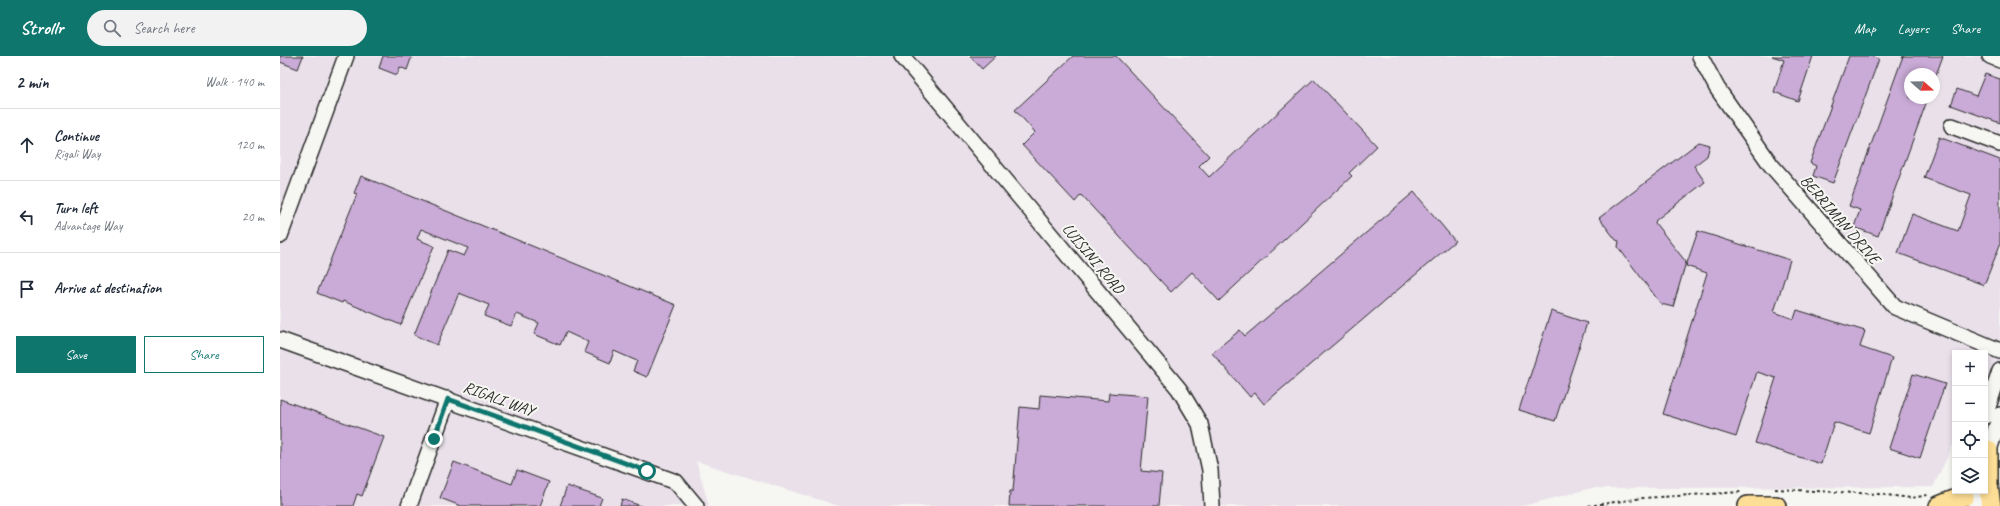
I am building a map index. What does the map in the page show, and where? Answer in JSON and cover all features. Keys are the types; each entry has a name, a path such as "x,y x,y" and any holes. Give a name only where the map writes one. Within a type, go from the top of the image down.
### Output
{"main road":[{"path":"1986,458 1991,506"},
{"path":"1939,506 1969,498"},
{"path":"1748,506 1776,506"}],"street":[{"path":"280,236 346,56"},
{"name":"LUISINI ROAD","path":"902,56 1179,388 1200,424 1210,470 1212,506"},
{"name":"BERRIMAN DRIVE","path":"1700,56 1717,88 1771,165 1895,308 2000,351"},
{"path":"1990,56 2000,60"},
{"path":"1952,126 2000,144"},
{"name":"RIGALI WAY","path":"280,340 676,482 696,506"},
{"path":"1988,407 2000,371"},
{"path":"410,506 448,399"},
{"path":"1988,450 2000,415"}],"shaded area":[{"path":"280,56 2000,56 2000,426 1988,421 1988,350 1952,350 1952,447 1933,487 1592,488 1523,506 839,506 696,461 709,506 280,506"}],"building":[{"path":"280,56 303,56 298,69 280,62"},
{"path":"383,56 412,56 407,70 400,67 397,75 379,68"},
{"path":"970,56 996,56 982,69"},
{"path":"1073,56 1116,56 1209,156 1199,166 1209,177 1314,79 1377,146 1349,173 1352,176 1219,301 1192,272 1171,292 1081,195 1075,202 1022,145 1035,132 1015,110"},
{"path":"1772,56 1813,56 1798,101 1774,92 1784,60"},
{"path":"1849,56 1870,56 1879,59 1833,183 1813,176 1816,166 1810,163"},
{"path":"1903,56 1943,56 1938,68 1904,68 1904,104 1926,104 1878,236 1854,227 1860,210 1849,206"},
{"path":"1985,74 2000,79 2000,123 1951,105 1957,89 1976,96"},
{"path":"1939,137 2000,160 2000,245 1984,285 1898,253 1912,214 1958,231 1971,195 1924,178"},
{"path":"1699,142 1710,145 1707,156 1694,166 1705,182 1656,220 1655,223 1686,262 1673,307 1661,304 1618,247 1619,241 1616,240 1599,218"},
{"path":"361,176 676,305 647,377 633,371 637,361 614,351 610,363 584,352 588,342 566,332 560,345 534,334 539,323 517,314 511,326 484,316 489,305 459,293 437,345 414,335 448,250 464,256 468,248 421,229 417,239 434,246 401,325 343,301 342,303 317,293 357,194 354,193"},
{"path":"1414,192 1455,241 1264,404 1255,393 1250,397 1212,353 1240,330 1245,336"},
{"path":"1698,231 1790,260 1774,312 1794,319 1797,310 1865,331 1860,347 1892,358 1869,433 1834,422 1821,464 1755,443 1776,378 1757,372 1736,437 1663,414 1707,273 1686,266"},
{"path":"1551,311 1587,323 1555,421 1519,410"},
{"path":"1913,374 1945,384 1920,458 1889,448"},
{"path":"1109,393 1148,396 1141,471 1162,473 1159,506 1009,506 1010,491 1013,491 1020,407 1039,409 1040,395 1108,401"},
{"path":"280,399 384,437 362,496 357,494 353,506 280,506"},
{"path":"454,462 512,484 517,470 549,482 540,506 461,506 440,498"},
{"path":"567,486 602,498 599,506 560,506"},
{"path":"622,499 641,506 620,506"}],"route":[{"path":"434,439 448,399 647,471"}]}
